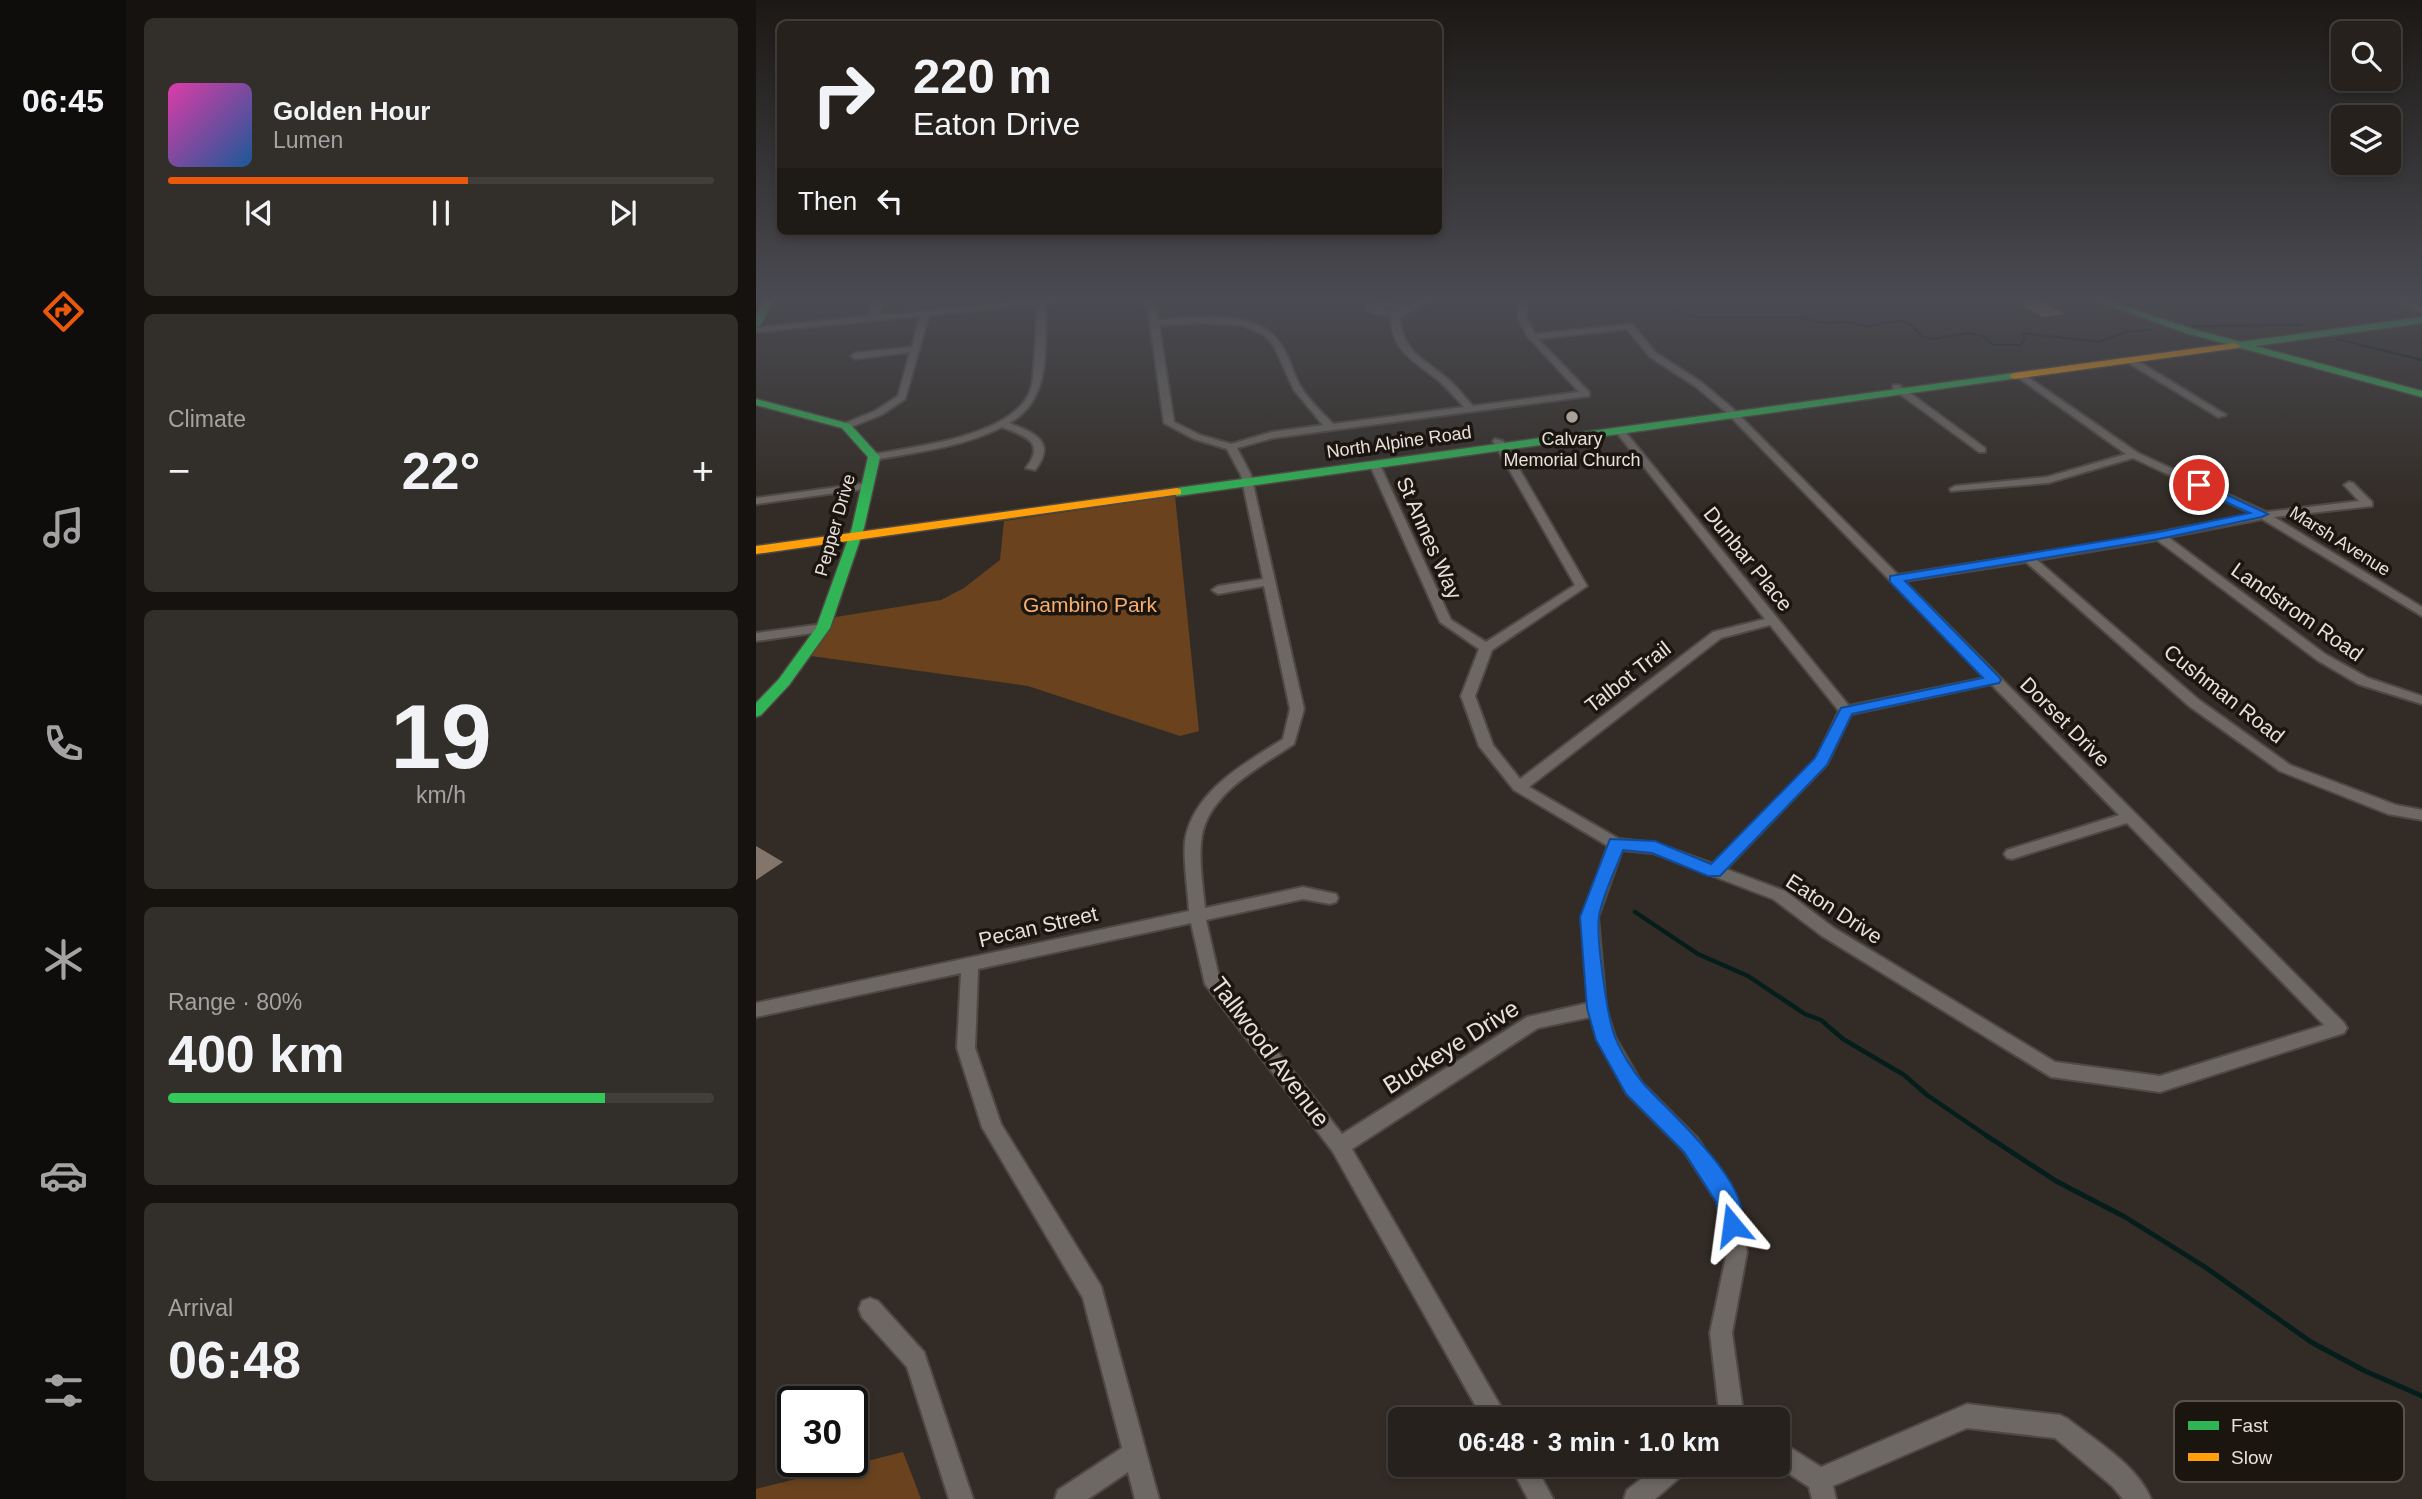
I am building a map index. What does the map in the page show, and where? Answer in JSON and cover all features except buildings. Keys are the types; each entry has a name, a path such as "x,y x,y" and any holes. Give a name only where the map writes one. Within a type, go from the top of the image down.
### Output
{"main road":[{"name":"North Alpine Road","path":"756,542 856,532 2060,367"},
{"name":"North Alpine Road","path":"1900,389 2083,367"},
{"path":"2328,367 2422,394"},
{"path":"756,402 846,426"},
{"name":"North Alpine Road","path":"1247,479 1375,465 1499,444 1619,431 1730,413"},
{"name":"Pepper Drive","path":"756,712 785,682 823,628 856,532 874,457 846,426"},
{"name":"North Alpine Road","path":"756,550 856,532"}],"street":[{"path":"846,426 878,412 902,397 909,367"},
{"path":"874,457 952,441 1003,424 1026,406 1036,389 1038,367"},
{"path":"1162,367 1169,423 1197,438 1231,447 1272,435 1586,394 1560,367"},
{"path":"1288,367 1297,388 1329,427"},
{"path":"1424,367 1447,382 1470,408"},
{"name":"Dorset Drive","path":"1672,367 1698,384 1730,413 2338,1028"},
{"path":"2142,367 2221,415"},
{"name":"Marsh Avenue","path":"2022,376 2134,455 2262,514 2422,612"},
{"path":"1900,389 1982,450"},
{"path":"1003,424 1034,437 1040,448 1039,461 1031,468"},
{"name":"Dunbar Place","path":"1619,431 1846,711"},
{"path":"1486,648 1581,586 1499,444"},
{"name":"Tallwood Avenue","path":"1231,447 1247,479 1297,709 1289,741 1236,776 1206,806 1194,841 1197,914 1211,979 1340,1146 1489,1407"},
{"path":"1955,489 2048,480 2134,455"},
{"name":"St Annes Way","path":"1375,465 1446,622 1486,648"},
{"path":"1895,579 2159,536 2262,514 2325,505 2368,504 2349,485"},
{"path":"756,501 867,486"},
{"name":"Landstrom Road","path":"2159,536 2321,657 2363,681 2422,700"},
{"name":"Cushman Road","path":"2028,558 2194,703 2285,768 2393,810 2422,815"},
{"path":"1218,590 1268,582"},
{"name":"Talbot Trail","path":"1519,787 1717,635 1773,621"},
{"path":"756,637 823,628"},
{"name":"Eaton Drive","path":"1486,648 1468,696 1486,746 1519,787 1616,844 1655,848 1779,895 1828,932 2051,1069 2160,1084 2338,1028"},
{"path":"1714,872 1822,761 1846,711 1994,680"},
{"path":"2012,854 2129,817"},
{"path":"1616,844 1590,917 1597,1008 1606,1040 1634,1088 1691,1145 1727,1199 1737,1252 1721,1333 1730,1407"},
{"name":"Pecan Street","path":"756,1010 1303,893 1330,898"},
{"path":"970,966 966,1048 992,1126 1093,1294 1147,1499"},
{"name":"Buckeye Drive","path":"1340,1146 1533,1022 1597,1008"},
{"path":"870,1310 916,1360 961,1499"},
{"path":"1790,1463 1821,1490 1967,1416 2060,1427 2121,1477 2139,1499"},
{"path":"1067,1499 1133,1454"},
{"path":"1529,1477 1541,1499"},
{"path":"1636,1499 1663,1477"}],"green space":[{"name":"Gambino Park","path":"1175,496 1199,731 1180,736 1028,686 804,655 836,617 941,600 964,588 1000,560 1004,521"},
{"path":"903,1452 921,1499 756,1499 756,1489 804,1477 868,1477 868,1461"}],"waterway":[{"path":"1635,912 1698,954 1748,976 1805,1014 1821,1020 1843,1039 1904,1075 1927,1095 1989,1137"},
{"path":"1989,1137 2056,1181 2125,1217 2205,1267 2311,1342 2365,1371 2422,1396"}],"traffic: fast":[{"path":"2322,367 2422,394"},
{"path":"1177,492 2014,376"},
{"path":"756,402 846,426 874,457 858,528 823,628 784,682 756,712"}],"traffic: slow":[{"path":"2014,376 2081,367"},
{"path":"756,550 1177,492"}],"place":[{"name":"Calvary Memorial Church","path":"1572,417"}],"route":[{"path":"1732,1225 1727,1199 1691,1145 1634,1088 1606,1040 1597,1008 1590,917 1616,844 1655,848 1714,872 1822,761 1846,711 1994,680 1895,579 2159,536 2262,514 2199,485"}]}
